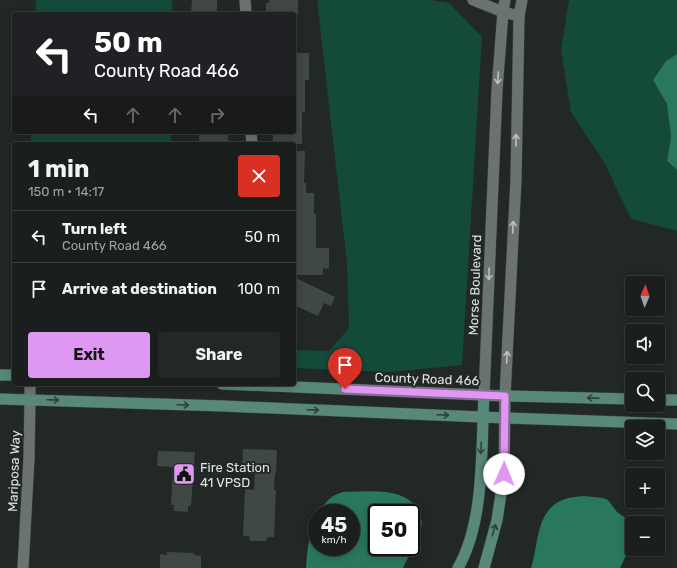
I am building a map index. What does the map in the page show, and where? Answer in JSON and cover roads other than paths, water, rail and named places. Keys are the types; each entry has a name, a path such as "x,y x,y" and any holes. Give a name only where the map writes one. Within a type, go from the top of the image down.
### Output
{"main road":[{"path":"0,375 12,375"},
{"name":"County Road 466","path":"270,386 505,396 625,399"},
{"name":"Morse Boulevard","path":"458,568 465,555 479,501 484,395"},
{"path":"484,568 497,520 504,474 505,396"},
{"path":"0,399 677,424"},
{"path":"665,400 677,400"}],"street":[{"path":"245,0 246,12"},
{"path":"473,0 502,12 520,16"},
{"name":"Morse Boulevard","path":"484,395 497,90 502,12 505,0"},
{"path":"505,396 516,179 520,16 522,0"},
{"name":"Mariposa Way","path":"23,568 29,458 30,386"}],"place":[{"name":"Fire Station 41 VPSD","path":"184,474"}]}
